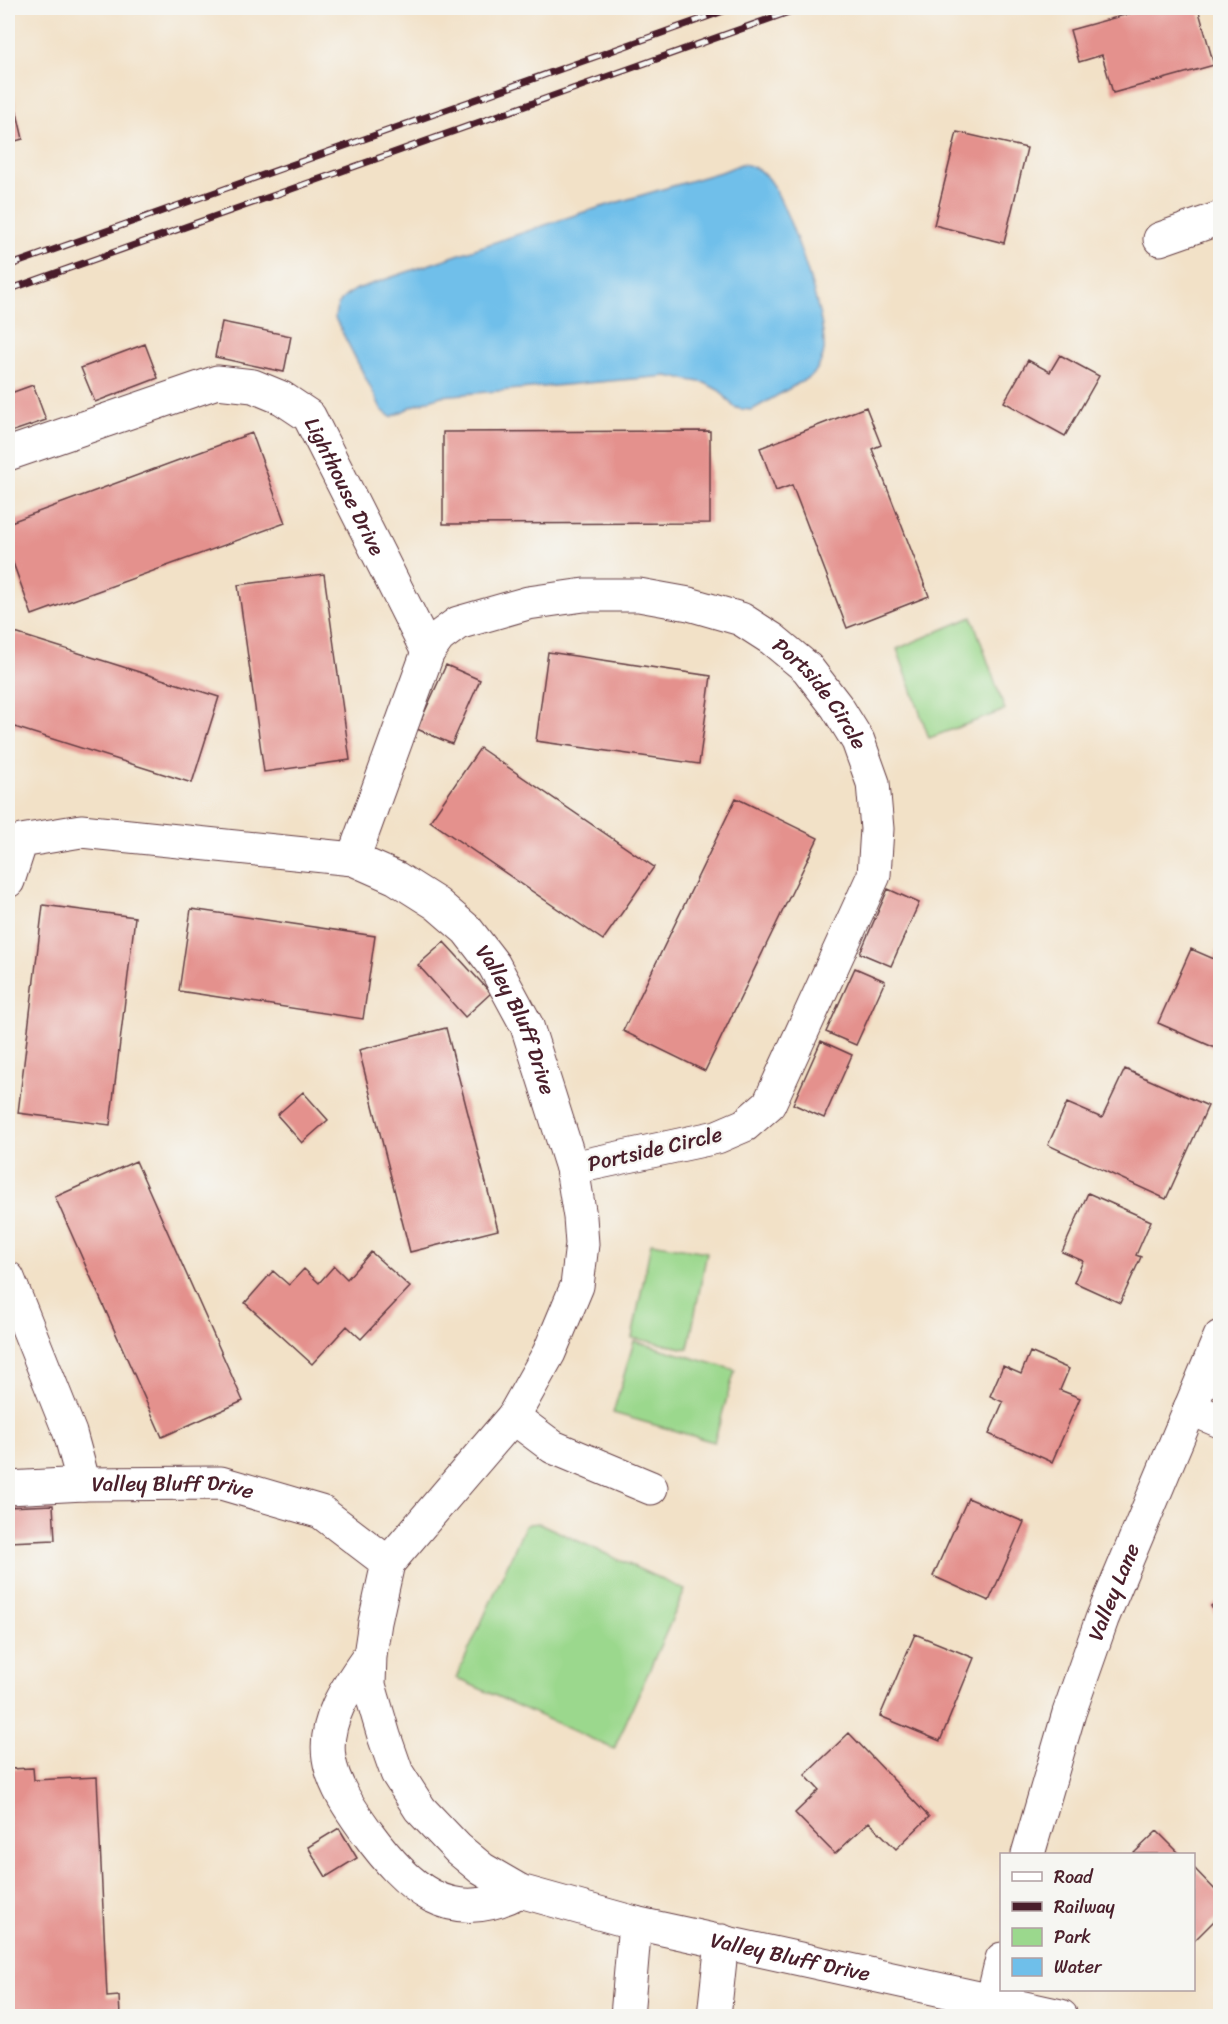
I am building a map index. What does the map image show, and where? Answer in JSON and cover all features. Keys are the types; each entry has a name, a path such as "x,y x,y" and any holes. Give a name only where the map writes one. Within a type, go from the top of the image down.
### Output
{"street":[{"path":"1160,239 1221,218"},
{"name":"Lighthouse Drive","path":"8,454 217,381 253,386 282,398 309,416 428,652"},
{"name":"Portside Circle","path":"353,859 428,652 439,637 458,623 528,603 584,595 639,595 689,604 741,619 772,639 807,668 837,707 858,741 873,783 877,829 874,875 769,1104 745,1125 717,1137 572,1168"},
{"name":"Valley Bluff Drive","path":"8,881 14,833 81,831 353,859 396,878 437,904 467,930 494,965 527,1026 572,1168 582,1244 577,1286 549,1353 513,1417 388,1563 375,1622 370,1655 369,1685 397,1773 420,1809 458,1849 482,1869 520,1891 635,1923 1061,2016"},
{"name":"Valley Bluff Drive","path":"8,1278 70,1433 84,1484 221,1483 321,1512 388,1563"},
{"name":"Valley Lane","path":"1028,1853 1069,1713 1102,1619 1221,1337"},
{"path":"1190,1408 1221,1421"},
{"path":"513,1417 553,1447 651,1488"},
{"path":"8,1488 84,1484"},
{"name":"Valley Bluff Drive","path":"370,1655 337,1706 330,1731 329,1758 337,1785 358,1820 385,1857 407,1880 431,1896 456,1904 484,1905 503,1900 520,1891"},
{"path":"627,2016 635,1923"},
{"path":"714,2016 722,1941"},
{"path":"992,2001 1000,1967"}],"green space":[{"path":"972,617 1005,710 929,738 897,649"},
{"path":"651,1243 707,1252 688,1349 632,1338"},
{"path":"634,1341 735,1370 714,1442 613,1413"},
{"path":"539,1523 685,1590 614,1749 456,1678 525,1526"}],"water":[{"path":"741,164 758,170 771,183 797,239 813,290 823,335 823,357 813,375 752,410 734,407 720,391 705,383 667,376 441,396 391,417 382,410 335,318 339,304 348,294 581,213"}],"building":[{"path":"1150,8 1198,8 1214,65 1113,93 1102,55 1079,62 1070,30"},
{"path":"12,91 23,139 8,143 8,92"},
{"path":"957,132 1027,148 1004,243 934,225"},
{"path":"222,322 291,336 284,372 215,357"},
{"path":"145,344 158,378 95,402 81,368"},
{"path":"1060,355 1099,376 1065,436 1004,402 1028,360 1050,372"},
{"path":"33,385 46,420 8,433 8,394"},
{"path":"866,407 881,445 872,449 929,596 847,628 792,485 776,491 760,448"},
{"path":"710,431 710,523 443,524 443,432"},
{"path":"252,433 285,523 32,615 8,549 8,523"},
{"path":"324,574 350,760 264,772 238,585"},
{"path":"15,633 219,697 192,783 8,725 8,656"},
{"path":"548,652 711,676 699,764 536,741"},
{"path":"446,665 480,680 452,744 417,729"},
{"path":"480,748 654,867 603,940 430,821"},
{"path":"736,798 818,838 705,1071 623,1031"},
{"path":"888,889 919,903 891,966 860,953"},
{"path":"43,905 135,917 110,1125 18,1113"},
{"path":"191,909 375,936 363,1019 179,991"},
{"path":"444,942 491,993 465,1017 418,965"},
{"path":"1220,943 1220,1050 1158,1023 1191,949 1214,959"},
{"path":"855,968 885,981 856,1045 826,1032"},
{"path":"446,1028 498,1230 410,1252 359,1050"},
{"path":"821,1041 852,1055 824,1118 793,1104"},
{"path":"1125,1069 1208,1106 1166,1199 1048,1145 1067,1103 1102,1118"},
{"path":"303,1092 328,1120 302,1143 277,1115"},
{"path":"136,1161 243,1401 162,1437 55,1197"},
{"path":"1088,1193 1151,1221 1136,1255 1141,1257 1120,1303 1074,1282 1083,1261 1062,1252"},
{"path":"371,1252 410,1287 361,1339 347,1326 312,1364 245,1303 273,1271 289,1285 304,1269 319,1283 334,1266 347,1279"},
{"path":"1030,1352 1069,1369 1060,1390 1080,1398 1052,1462 989,1434 1003,1402 990,1396 1003,1366 1021,1374"},
{"path":"968,1498 1024,1522 989,1601 933,1576"},
{"path":"53,1505 55,1540 8,1542 8,1507"},
{"path":"1220,1600 1220,1622 1211,1606"},
{"path":"915,1634 974,1658 940,1741 880,1716"},
{"path":"849,1733 929,1817 896,1849 869,1822 835,1854 795,1813 819,1790 805,1775"},
{"path":"33,1768 34,1780 97,1777 107,1997 119,1996 120,2016 8,2016 8,1769"},
{"path":"339,1828 357,1858 326,1877 308,1847"},
{"path":"1157,1831 1179,1853 1134,1853"},
{"path":"1195,1869 1220,1895 1220,1915 1195,1940"}],"railway":[{"path":"8,266 732,8"},
{"path":"8,290 800,8"}]}
